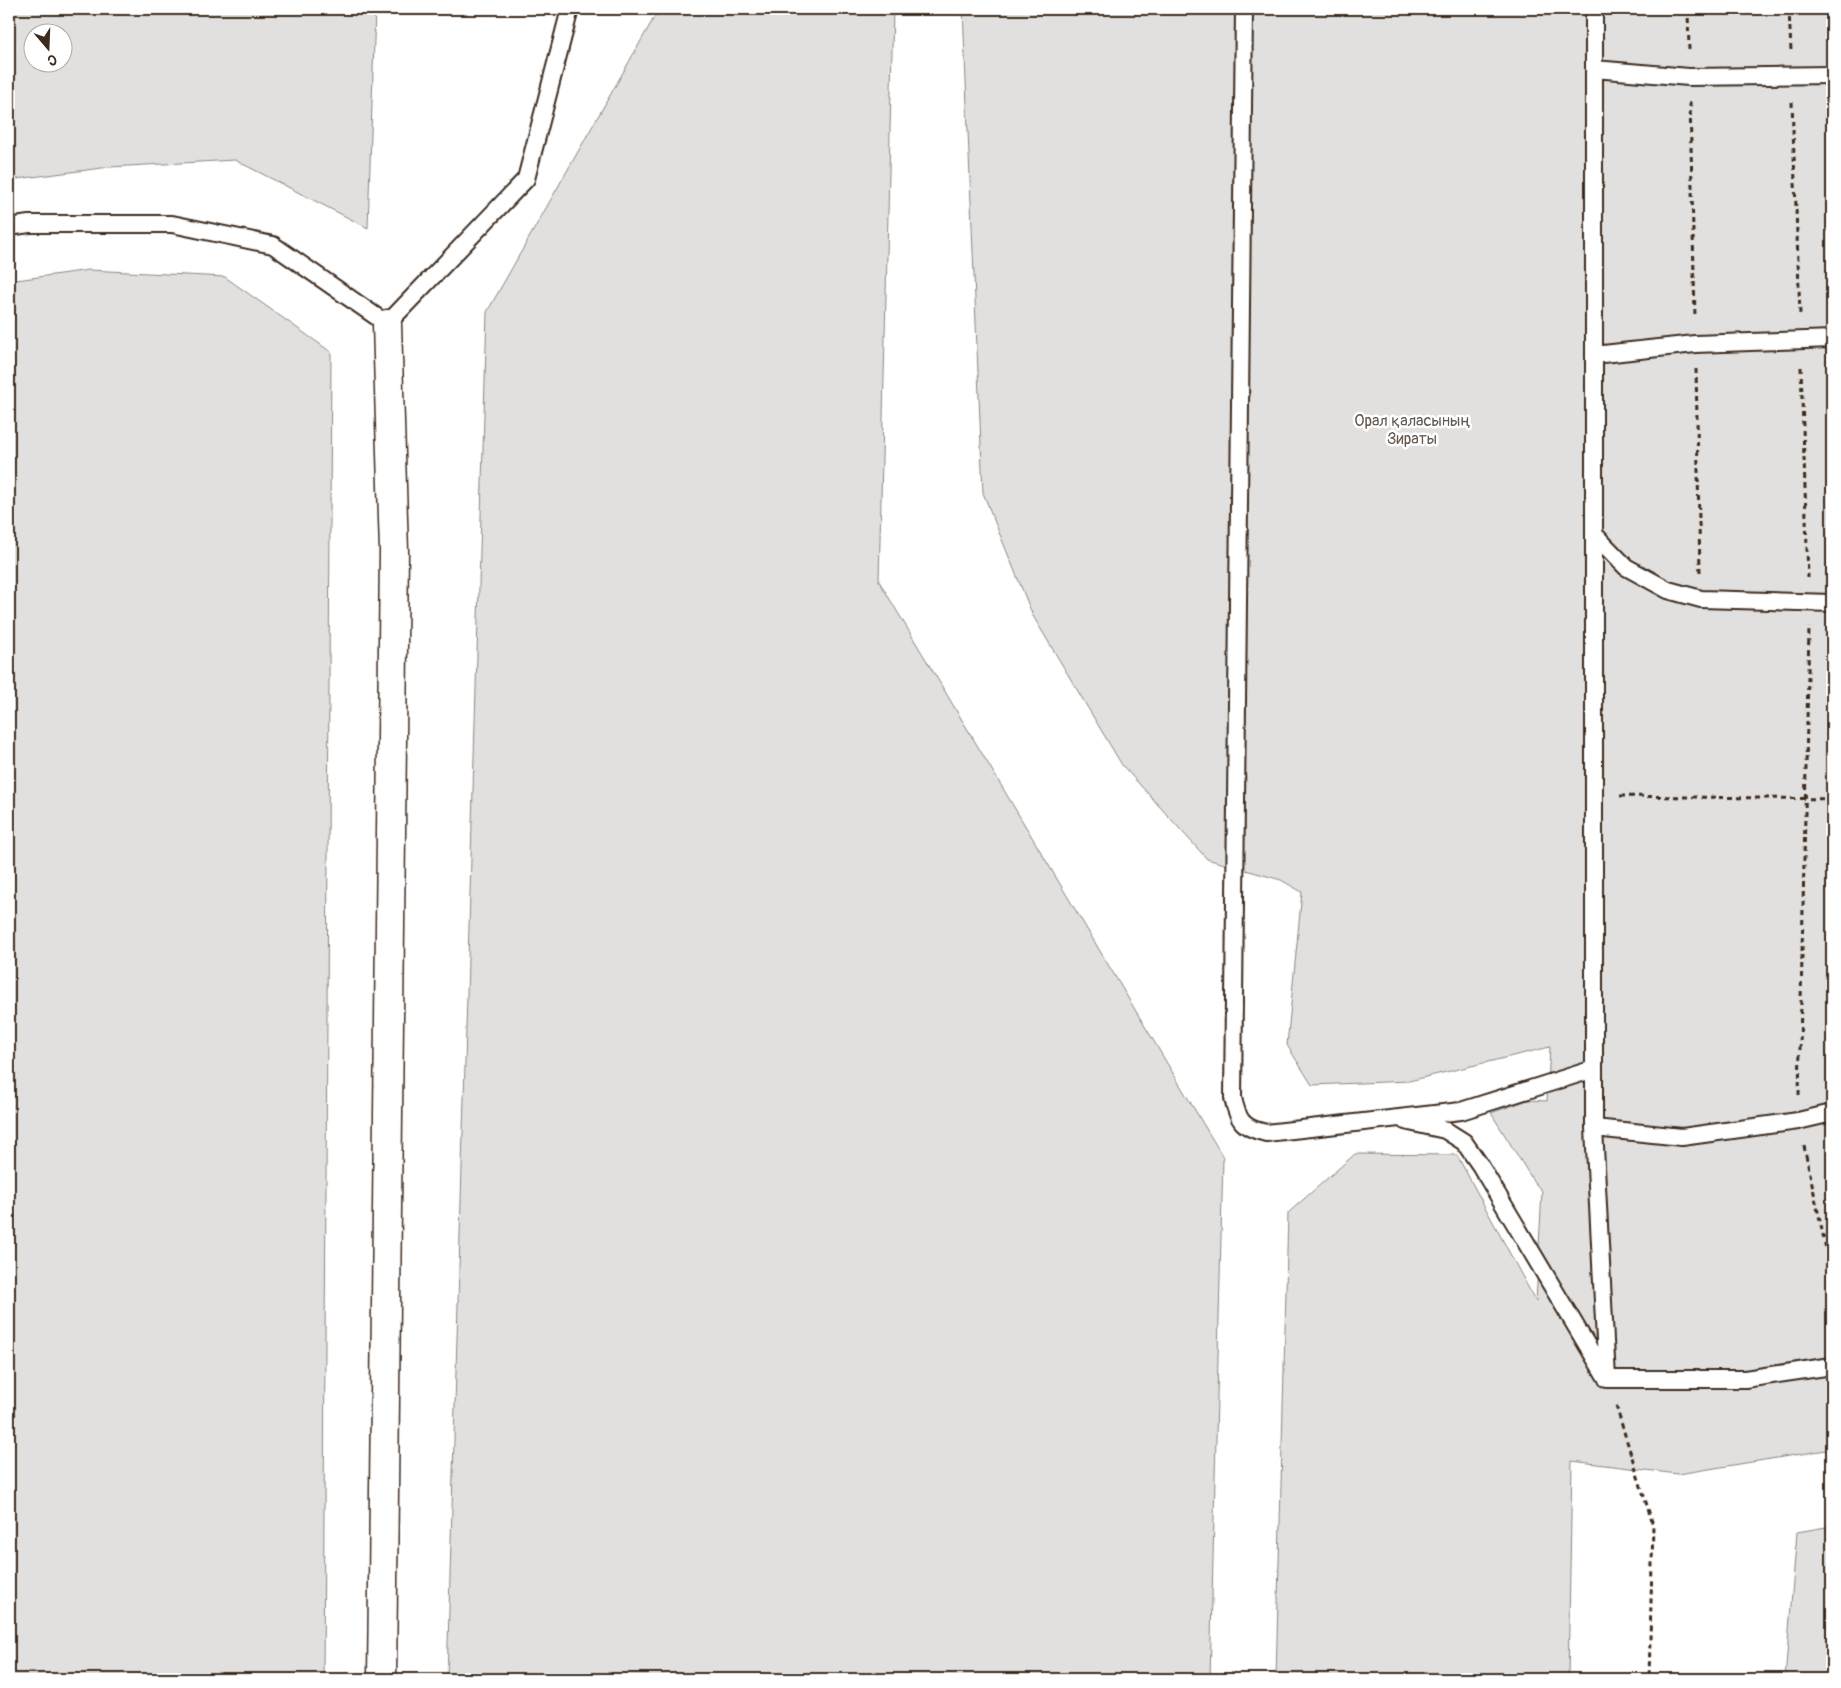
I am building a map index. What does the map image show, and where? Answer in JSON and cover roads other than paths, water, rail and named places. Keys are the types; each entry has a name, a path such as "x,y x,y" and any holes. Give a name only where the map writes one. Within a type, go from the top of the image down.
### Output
{"street":[{"path":"382,1679 394,551 387,324"}],"lane":[{"path":"9,227 29,224 172,224 273,245 387,324 526,179 570,9"},
{"path":"1244,9 1233,1098 1236,1112 1243,1124 1256,1131 1266,1133 1461,1111 1594,1069"},
{"path":"1594,9 1594,1128 1608,1379"},
{"path":"1594,69 1689,77 1832,75"},
{"path":"1594,355 1695,344 1832,339"},
{"path":"1594,534 1626,567 1668,590 1701,599 1832,603"},
{"path":"1594,1128 1682,1137 1798,1121 1832,1113"},
{"path":"1392,1118 1445,1130 1464,1142 1480,1165 1608,1379"},
{"path":"1608,1379 1745,1379 1832,1366"}],"park label":[{"name":"Орал қаласының Зираты","path":"1412,429"}]}
